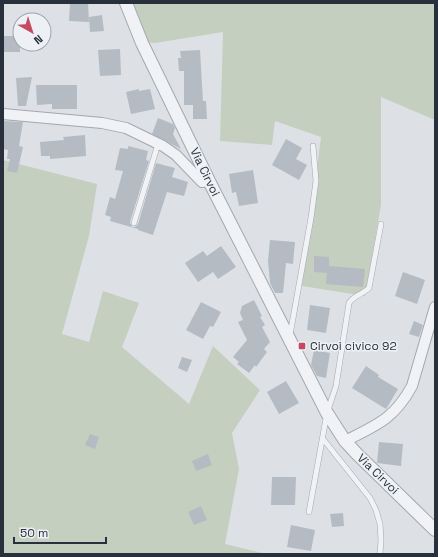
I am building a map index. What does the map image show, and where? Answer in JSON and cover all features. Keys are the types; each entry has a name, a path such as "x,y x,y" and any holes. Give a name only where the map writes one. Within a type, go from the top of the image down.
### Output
{"street":[{"name":"Via Cirvoi","path":"126,3 142,43 209,181 327,413 345,441 435,530"},
{"path":"3,114 102,123 126,128 158,144 176,156 202,182 209,181"},
{"path":"345,441 385,420 398,407 408,393 412,386 435,307"}],"lane":[{"path":"134,223 158,144"},
{"path":"290,339 316,181 313,146"},
{"path":"309,512 327,413 336,386 349,303 369,288 381,224"},
{"name":"Via Cirvoi","path":"322,439 370,498 376,510 380,524 380,554"}],"green space":[{"path":"121,3 435,3 435,120 381,97 381,205 365,296 302,286 321,137 275,121 272,145 220,141 223,32 155,43 134,41"},
{"path":"3,160 97,184 89,236 62,334 89,342 103,291 139,303 122,347 189,404 213,346 260,390 232,433 239,469 225,544 267,554 3,554"}],"building":[{"path":"70,3 88,3 89,22 69,21"},
{"path":"102,15 104,31 90,32 89,17"},
{"path":"3,36 12,36 12,52 3,52"},
{"path":"120,49 121,75 100,76 98,50"},
{"path":"200,50 203,101 206,101 207,119 193,119 193,105 184,105 184,71 179,71 178,58 181,58 180,51"},
{"path":"32,77 26,106 18,106 16,78"},
{"path":"36,85 77,85 77,109 52,109 52,104 37,105"},
{"path":"139,89 139,91 150,89 155,109 131,114 126,92"},
{"path":"158,118 173,124 175,128 173,134 181,149 152,134"},
{"path":"3,121 23,122 19,146 23,147 17,173 7,171 10,159 7,159 8,150 3,149"},
{"path":"85,135 86,156 50,159 50,156 41,156 40,142 64,140 63,137"},
{"path":"286,139 302,148 296,159 307,165 299,180 272,165"},
{"path":"128,146 148,151 146,160 149,161 130,222 132,227 135,227 138,224 156,163 175,168 172,177 188,182 184,196 167,192 153,235 110,221 111,217 105,215 110,197 115,199 123,171 115,170 120,148 128,149"},
{"path":"253,170 258,203 239,206 236,192 232,193 229,174"},
{"path":"270,240 295,242 293,264 286,263 283,293 275,293 270,283 268,261"},
{"path":"221,246 236,267 218,279 213,272 198,282 185,263 203,251 207,256"},
{"path":"314,256 329,257 329,266 365,269 363,287 326,284 327,273 314,272"},
{"path":"403,272 425,280 417,304 395,296"},
{"path":"254,300 262,316 260,317 265,325 262,327 270,342 264,349 267,352 256,367 255,365 249,373 237,364 239,362 233,357 247,340 238,322 243,320 240,313 242,306"},
{"path":"201,302 221,312 213,327 210,326 203,339 186,330"},
{"path":"310,305 330,308 326,333 307,330"},
{"path":"414,321 423,325 419,337 409,334"},
{"path":"314,350 330,353 326,378 317,376 311,365"},
{"path":"182,357 192,360 187,372 178,368"},
{"path":"366,366 379,375 378,377 398,389 386,409 352,388"},
{"path":"286,381 299,403 279,414 267,392"},
{"path":"90,434 99,437 95,449 85,445"},
{"path":"379,442 403,444 401,466 377,463"},
{"path":"208,454 212,465 196,471 192,461"},
{"path":"272,477 296,477 295,505 271,505"},
{"path":"201,506 207,520 194,525 188,512"},
{"path":"343,513 344,526 332,527 330,514"},
{"path":"291,525 315,530 311,551 287,547"}],"place":[{"name":"Cirvoi civico 92","path":"302,346"}]}
